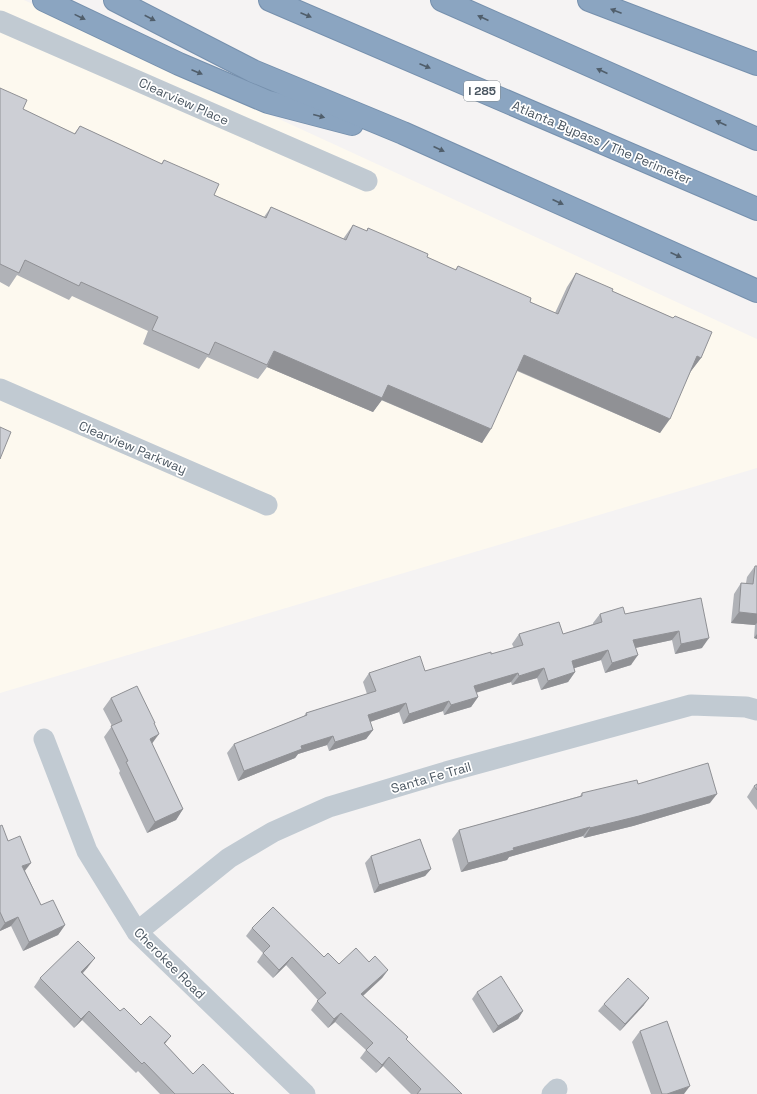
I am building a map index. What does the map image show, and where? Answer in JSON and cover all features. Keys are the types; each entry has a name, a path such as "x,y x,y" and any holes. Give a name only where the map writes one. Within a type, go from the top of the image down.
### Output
{"highway":[{"path":"44,0 179,64 268,102 357,126 403,133"},
{"path":"115,0 253,71 403,133 757,291"},
{"name":"Atlanta Bypass / The Perimeter","path":"270,0 757,209"},
{"path":"442,0 757,139"},
{"path":"589,0 757,64"},
{"path":"628,0 757,59"},
{"path":"694,181 757,216"}],"street":[{"name":"Clearview Place","path":"0,21 367,181"},
{"name":"Clearview Parkway","path":"0,389 267,505"},
{"name":"Santa Fe Trail","path":"137,932 230,858 273,832 329,807 446,772 692,705 757,710"},
{"name":"Cherokee Road","path":"44,739 87,851 137,932 305,1094"}],"shaded area":[{"path":"0,0 24,0 757,339 757,468 0,693"}],"building":[{"path":"0,88 27,100 23,109 75,134 80,126 162,164 164,160 219,184 214,195 266,218 271,207 346,240 353,225 367,231 368,228 428,254 427,257 456,270 458,266 531,298 530,302 558,314 576,273 673,318 675,316 712,332 701,358 697,356 670,419 524,355 491,429 388,385 382,398 274,351 267,365 215,342 209,355 152,330 158,317 81,282 79,286 25,260 19,273 0,264"},
{"path":"0,427 11,432 0,459"},
{"path":"755,566 757,566 757,614 739,612 741,583 753,584"},
{"path":"701,598 709,638 681,644 679,631 633,640 638,655 612,663 608,650 572,661 575,672 548,681 544,668 519,676 518,673 474,686 478,697 451,705 449,701 409,714 406,703 368,715 373,730 335,742 333,736 301,746 302,749 244,771 234,744 307,715 306,713 376,691 369,673 420,656 425,671 491,652 491,654 523,645 519,634 559,622 563,634 602,622 600,614 623,607 625,614"},
{"path":"137,686 159,734 150,739 183,809 155,822 126,762 128,761 111,726 122,721 111,698"},
{"path":"708,763 717,794 639,816 590,827 513,848 514,850 468,863 459,830 582,796 582,793 637,780 638,784"},
{"path":"2,825 8,841 20,836 31,863 22,866 41,905 53,900 65,925 29,942 18,917 5,923 0,912 0,826"},
{"path":"420,839 431,869 379,885 371,856"},
{"path":"273,907 324,957 328,953 339,964 356,948 369,962 375,956 388,970 361,994 408,1037 406,1039 462,1094 417,1094 421,1089 389,1057 382,1065 366,1050 373,1043 341,1013 334,1019 317,1001 326,993 292,957 279,970 263,953 270,946 252,928"},
{"path":"78,941 95,958 81,972 120,1011 124,1008 141,1025 150,1016 171,1036 164,1043 193,1074 203,1064 232,1094 175,1094 144,1062 142,1064 89,1011 81,1019 40,978"},
{"path":"501,976 523,1011 498,1026 477,992"},
{"path":"628,978 649,998 625,1024 604,1004"},
{"path":"667,1021 690,1086 667,1094 662,1094 640,1031"}]}
